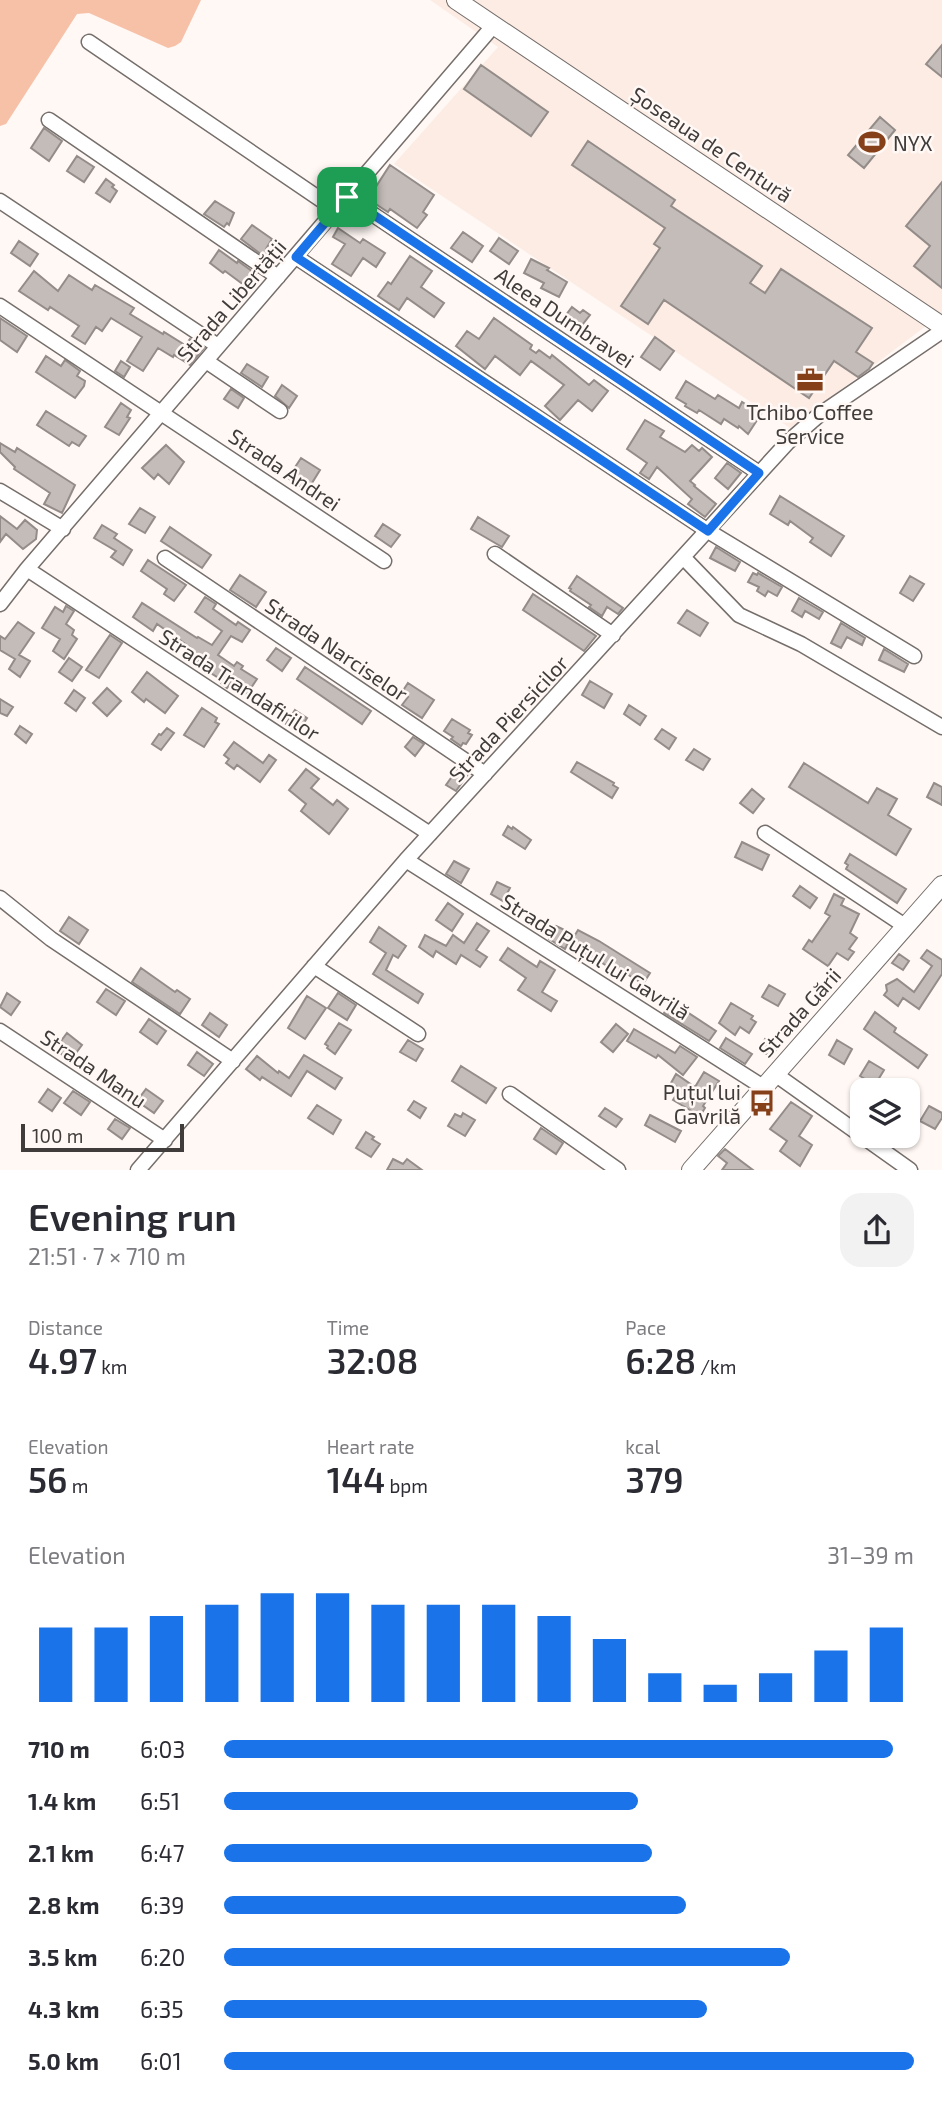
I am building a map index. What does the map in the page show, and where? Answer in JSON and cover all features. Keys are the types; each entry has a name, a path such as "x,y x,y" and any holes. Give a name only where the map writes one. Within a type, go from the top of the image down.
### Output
{"main road":[{"name":"Șoseaua de Centură","path":"456,0 942,328"},
{"name":"Strada Gării","path":"691,1170 942,885"}],"street":[{"name":"Strada Libertății","path":"0,604 27,569 494,25"},
{"path":"89,42 336,210"},
{"path":"49,120 278,276"},
{"name":"Aleea Dumbravei","path":"347,197 759,473"},
{"path":"0,201 218,346"},
{"path":"296,257 708,531 914,656"},
{"name":"Strada Andrei","path":"0,306 384,561"},
{"name":"Strada Piersicilor","path":"138,1170 405,860 759,473 804,427 942,328"},
{"path":"206,361 280,411"},
{"path":"0,491 63,529"},
{"path":"495,554 613,635"},
{"name":"Strada Narciselor","path":"165,558 485,774"},
{"path":"684,558 739,615 802,644 942,727"},
{"name":"Strada Trandafirilor","path":"27,569 430,834"},
{"path":"765,833 905,926"},
{"name":"Strada Puțul lui Gavrilă","path":"405,860 769,1080 911,1170"},
{"path":"0,898 51,939 233,1060"},
{"path":"314,966 418,1034"},
{"name":"Strada Manu","path":"0,1031 165,1140"},
{"path":"510,1094 618,1170"}],"shaded area":[{"path":"0,0 201,0 181,42 168,48 89,13 77,14 6,124 0,126"},
{"path":"430,0 942,0 942,314 790,428 394,164 498,47"}],"building":[{"path":"942,45 942,77 926,64"},
{"path":"481,65 548,112 531,136 464,89"},
{"name":"NYX","path":"880,117 895,130 864,168 848,155"},
{"path":"44,128 62,141 49,161 31,148"},
{"path":"588,141 675,200 671,206 762,266 750,283 765,293 781,269 872,328 856,352 873,363 869,369 858,377 834,361 809,398 664,300 648,324 621,306 660,248 654,244 665,228 572,165"},
{"path":"77,156 94,167 84,182 67,171"},
{"path":"390,165 434,195 423,212 427,215 417,228 390,209 388,212 368,199"},
{"path":"106,179 117,191 110,202 96,193"},
{"path":"942,182 942,288 914,266 930,246 906,226"},
{"path":"215,201 234,213 229,225 227,223 224,227 204,214"},
{"path":"252,225 272,239 266,249 270,254 262,255 241,239"},
{"path":"338,228 360,243 363,239 385,253 376,267 363,258 351,276 332,264 345,244 333,237"},
{"path":"463,232 483,246 472,262 451,248"},
{"path":"499,238 518,251 509,264 490,251"},
{"path":"19,241 38,254 30,266 11,253"},
{"path":"219,250 256,274 248,288 210,263"},
{"path":"410,256 432,271 421,287 444,303 434,317 407,298 399,310 378,296 388,282 391,284"},
{"path":"531,259 549,268 547,270 567,282 559,297 541,288 544,283 524,273"},
{"path":"34,271 58,291 69,275 92,290 95,285 134,308 130,314 163,334 164,332 185,345 190,339 204,348 190,365 158,348 143,371 127,361 142,337 111,318 102,331 96,327 85,344 72,336 79,326 19,291"},
{"path":"572,307 580,313 583,310 590,315 575,334 560,323"},
{"path":"0,318 27,336 17,352 0,340"},
{"path":"494,318 532,345 530,349 536,353 539,350 550,358 552,355 589,385 594,380 608,391 592,411 578,400 560,420 545,406 564,385 531,361 520,375 495,356 485,369 456,346 467,331 479,339"},
{"path":"655,337 674,351 660,370 641,357"},
{"path":"46,356 61,366 65,360 80,371 77,376 85,381 75,398 36,372"},
{"path":"121,361 130,367 124,377 115,371"},
{"path":"247,364 268,377 262,387 241,373"},
{"path":"686,381 715,399 718,395 739,408 742,402 761,414 748,434 724,419 721,424 699,410 697,413 676,398"},
{"path":"282,385 297,396 289,408 275,396"},
{"path":"231,389 244,398 238,408 224,399"},
{"path":"121,403 131,410 127,417 130,418 119,435 105,427"},
{"path":"46,411 86,436 79,446 72,442 69,446 37,425"},
{"path":"645,420 664,431 660,437 685,452 692,445 699,451 702,448 712,457 690,481 716,504 705,517 688,504 692,499 657,467 649,479 640,473 647,463 627,449"},
{"path":"0,443 15,452 17,448 75,485 62,513 44,504 50,493 14,469 0,452"},
{"path":"166,445 184,462 169,484 158,474 154,479 142,468"},
{"path":"301,458 320,470 307,491 288,478"},
{"path":"727,463 741,473 728,489 715,478"},
{"path":"780,496 844,536 831,556 810,542 813,538 790,521 788,525 770,514"},
{"path":"140,508 155,517 145,533 129,524"},
{"path":"0,516 17,529 25,520 37,530 36,539 23,549 6,534 0,542"},
{"path":"478,517 509,536 502,547 471,529"},
{"path":"383,524 400,535 391,547 375,536"},
{"path":"102,525 117,534 114,538 132,550 123,565 111,557 116,551 94,538"},
{"path":"170,527 211,555 202,568 161,541"},
{"path":"716,547 740,562 735,571 710,558"},
{"path":"148,560 186,585 174,601 164,594 167,589 141,571"},
{"path":"753,573 758,573 782,587 777,596 768,591 765,596 757,591 759,587 748,582"},
{"path":"240,575 266,592 256,607 230,590"},
{"path":"577,576 623,608 618,614 607,607 602,616 589,607 591,605 570,591 569,588"},
{"path":"910,576 924,584 913,601 900,593"},
{"path":"533,594 596,636 584,651 523,610"},
{"path":"205,597 216,604 213,609 236,625 238,622 250,630 242,642 231,636 218,655 234,666 237,662 243,666 241,669 257,679 247,694 231,683 227,688 221,683 225,678 222,680 196,664 198,660 188,653 191,648 157,624 153,631 133,617 142,603 212,645 222,631 195,612"},
{"path":"799,598 823,612 819,619 805,611 802,617 792,611"},
{"path":"66,606 74,611 66,624 74,630 72,635 77,639 64,659 53,651 60,639 42,628 55,607 63,612"},
{"path":"687,610 708,623 700,636 678,623"},
{"path":"18,622 34,633 19,655 30,661 20,677 9,669 15,659 0,650 0,636 5,639"},
{"path":"841,623 865,638 862,645 847,637 841,648 831,643"},
{"path":"110,635 122,643 99,678 86,670"},
{"path":"276,648 291,658 282,671 267,660"},
{"path":"884,649 908,664 904,672 879,660"},
{"path":"69,658 82,667 72,681 59,672"},
{"path":"305,667 371,711 362,724 297,679"},
{"path":"147,672 178,696 165,713 132,692"},
{"path":"590,681 612,694 604,708 582,695"},
{"path":"408,683 434,700 422,718 402,705 408,697 402,692"},
{"path":"107,688 121,701 107,716 93,703"},
{"path":"74,690 85,698 76,711 65,703"},
{"path":"0,699 13,707 7,716 0,713"},
{"path":"629,705 646,716 640,725 624,714"},
{"path":"202,708 217,718 215,722 219,724 204,747 184,735"},
{"path":"295,710 307,718 298,732 286,724"},
{"path":"452,719 470,730 468,733 472,735 466,744 461,746 444,731"},
{"path":"20,726 32,734 26,743 15,734"},
{"path":"167,728 174,733 161,750 152,744"},
{"path":"662,729 676,738 669,749 655,739"},
{"path":"413,737 424,744 415,756 405,747"},
{"path":"234,742 263,763 269,755 276,760 260,782 237,765 234,769 226,763 229,759 224,755"},
{"path":"694,749 710,759 703,770 686,760"},
{"path":"577,762 614,783 618,788 612,798 571,772"},
{"path":"804,763 868,803 877,788 897,799 888,815 911,829 896,855 789,787"},
{"path":"458,768 468,774 456,791 446,785"},
{"path":"306,769 319,779 311,788 333,805 337,800 348,809 329,834 301,811 306,804 289,790"},
{"path":"934,783 942,787 942,805 927,797"},
{"path":"752,789 764,799 753,813 740,803"},
{"path":"508,826 531,840 525,849 503,835"},
{"path":"742,842 769,855 762,870 735,857"},
{"path":"850,854 906,889 897,903 846,869 848,865 845,863"},
{"path":"454,861 469,869 461,883 446,874"},
{"path":"497,882 510,888 503,901 491,894"},
{"path":"800,886 817,898 810,908 793,896"},
{"path":"834,894 844,899 841,905 859,914 850,933 857,938 849,949 854,952 848,960 837,953 828,966 803,949 809,940 812,942 830,916 825,913"},
{"path":"448,903 463,914 452,931 436,920"},
{"path":"69,917 88,930 79,944 60,931"},
{"path":"477,923 489,931 476,950 487,957 480,967 461,955 456,964 436,951 433,957 419,947 425,935 446,946 453,935 464,943"},
{"path":"556,926 575,935 578,930 650,973 643,984 609,963 607,966 567,945 565,949 549,939"},
{"path":"379,927 406,946 398,958 393,955 386,970 423,994 418,1003 373,974 386,953 370,942"},
{"path":"508,948 537,967 540,961 555,970 542,992 557,1001 551,1011 518,990 526,978 500,960"},
{"path":"927,950 942,960 942,974 919,1009 903,998 898,1006 884,995 887,991 886,985 897,979 914,992 932,966 921,958"},
{"path":"899,954 909,961 903,970 892,963"},
{"path":"141,968 175,992 177,990 190,999 180,1014 132,982"},
{"path":"769,985 785,994 778,1006 762,997"},
{"path":"106,989 125,1001 116,1015 97,1002"},
{"path":"7,993 20,1002 11,1015 0,1007"},
{"path":"338,993 356,1005 347,1020 328,1008"},
{"path":"307,996 326,1008 305,1039 288,1028"},
{"path":"672,1002 716,1031 709,1041 664,1013"},
{"path":"731,1003 753,1016 751,1019 756,1022 749,1033 740,1027 735,1035 719,1023"},
{"path":"875,1012 896,1028 894,1032 927,1055 918,1068 864,1029"},
{"path":"210,1013 227,1025 219,1037 202,1025"},
{"path":"149,1019 166,1031 157,1044 140,1032"},
{"path":"339,1023 351,1030 335,1054 325,1044"},
{"path":"616,1024 628,1034 613,1052 601,1042"},
{"path":"634,1029 675,1053 680,1046 697,1057 683,1075 658,1055 656,1058 627,1041"},
{"path":"67,1033 82,1045 70,1061 59,1052 62,1048 58,1045"},
{"path":"726,1038 752,1054 745,1064 720,1048"},
{"path":"765,1039 778,1046 772,1057 759,1050"},
{"path":"408,1040 423,1049 416,1061 400,1052"},
{"path":"837,1040 852,1049 844,1064 829,1055"},
{"path":"197,1052 213,1064 204,1076 188,1065"},
{"path":"304,1055 342,1078 335,1089 307,1071 291,1096 262,1077 260,1080 246,1069 257,1056 278,1073 279,1071 289,1078"},
{"path":"869,1061 884,1070 879,1078 860,1076"},
{"path":"461,1066 496,1088 486,1103 452,1081"},
{"path":"704,1072 719,1081 703,1106 705,1108 700,1116 673,1100 680,1089 671,1083 676,1074 695,1087"},
{"path":"48,1089 61,1098 52,1111 39,1102"},
{"path":"146,1089 163,1101 154,1113 137,1101"},
{"path":"73,1091 90,1102 81,1115 64,1103"},
{"path":"414,1101 426,1108 420,1118 408,1110"},
{"path":"791,1102 812,1116 799,1136 812,1145 800,1166 780,1151 787,1141 770,1129"},
{"path":"317,1105 341,1120 333,1134 308,1118"},
{"path":"929,1106 942,1113 935,1129 920,1121"},
{"path":"605,1108 622,1119 616,1127 599,1116"},
{"path":"463,1113 475,1120 465,1136 448,1126 455,1114 461,1117"},
{"path":"650,1115 681,1131 675,1142 645,1125"},
{"path":"115,1119 130,1128 122,1139 108,1129"},
{"path":"541,1128 563,1143 556,1154 534,1139"},
{"path":"366,1132 380,1144 371,1157 356,1148"},
{"path":"725,1149 753,1170 722,1170 727,1163 718,1156"},
{"path":"393,1159 403,1164 407,1159 422,1170 387,1170"}],"place":[{"name":"NYX","path":"872,142"},
{"name":"Tchibo Coffee Service","path":"810,380"},
{"name":"Puțul lui Gavrilă","path":"762,1103"}],"route":[{"path":"347,197 759,473 708,531 296,257 347,197"}]}
